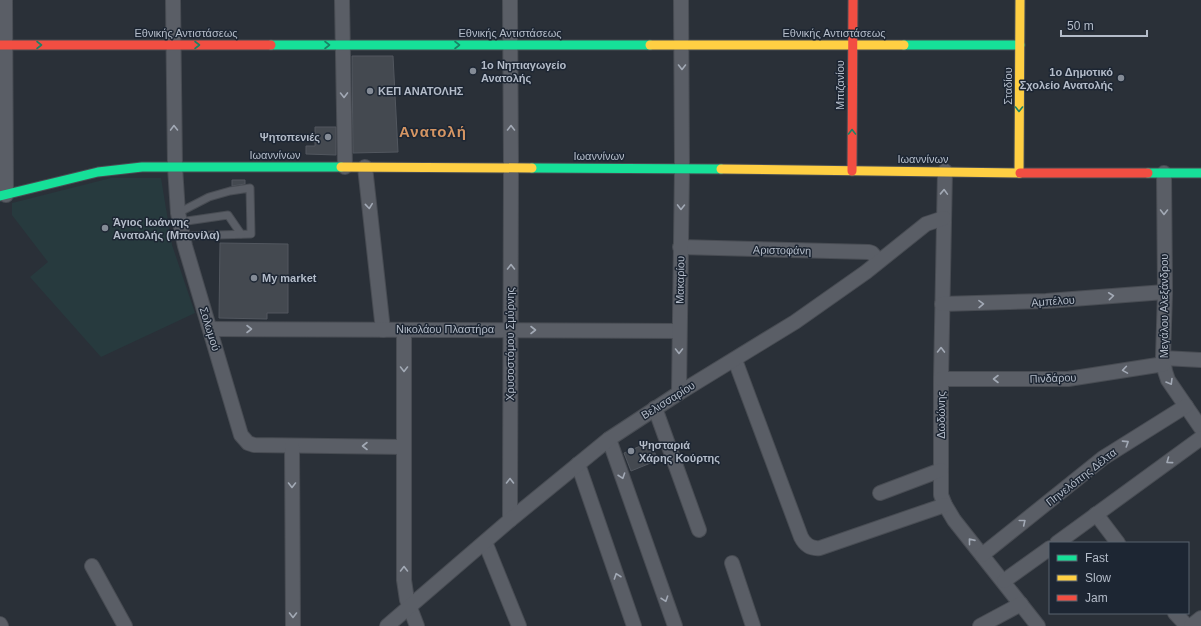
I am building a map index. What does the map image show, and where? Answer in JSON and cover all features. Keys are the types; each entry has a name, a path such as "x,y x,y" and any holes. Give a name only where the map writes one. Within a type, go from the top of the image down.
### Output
{"street":[{"path":"3,196 3,45 5,0"},
{"name":"Σολωμού","path":"173,0 174,167 180,224 239,432 244,440 254,445 404,447"},
{"path":"342,0 346,168"},
{"name":"Χρυσοστόμου Σμύρνης","path":"510,0 510,520"},
{"name":"Μακαρίου","path":"679,393 682,168 681,0"},
{"name":"Μπιζανίου","path":"852,171 853,0"},
{"name":"Σταδίου","path":"1019,173 1020,0"},
{"name":"Εθνικής Αντιστάσεως","path":"3,45 1020,45"},
{"name":"Ιωαννίνων","path":"3,196 98,172 142,167 511,167 1019,173 1201,173"},
{"path":"365,167 383,330"},
{"name":"Δωδώνης","path":"945,171 941,379 941,490 945,505 954,520 1004,581 1038,626"},
{"name":"Μεγάλου Αλεξάνδρου","path":"1164,173 1164,361 1168,380 1201,428"},
{"name":"Βελισσαρίου","path":"387,626 510,520 609,439 655,408 795,322 866,272 926,224 944,218"},
{"name":"Αριστοφάνη","path":"680,247 869,252 872,253 879,261"},
{"name":"Αμπέλου","path":"942,304 1040,302 1165,292"},
{"name":"Νικολάου Πλαστήρα","path":"210,330 510,329 679,331"},
{"path":"404,330 404,580 409,607 417,626"},
{"path":"735,360 801,537 811,548 820,548 945,505"},
{"name":"Πινδάρου","path":"941,379 1068,379 1164,361 1201,360"},
{"name":"Πηνελόπης Δέλτα","path":"982,555 1103,458 1155,424 1186,406"},
{"path":"655,408 699,530"},
{"path":"1057,542 1201,438"},
{"path":"609,439 675,626"},
{"path":"292,446 293,626"},
{"path":"578,464 634,626"},
{"path":"880,493 941,470"},
{"path":"1096,514 1117,542"},
{"path":"485,542 519,626"},
{"path":"1004,581 1049,549"},
{"path":"732,563 753,626"},
{"path":"92,566 125,626"},
{"path":"980,626 1021,604"},
{"path":"1176,614 1187,626"},
{"path":"1190,626 1201,618"}],"lane":[{"path":"250,188 251,234 241,234 180,224 209,197 230,191 250,188"},
{"path":"180,224 228,215 241,234"}],"green space":[{"path":"111,178 161,178 172,245 195,313 101,357 30,277 48,262 12,215 12,203"}],"building":[{"path":"352,56 393,56 398,152 353,153"},
{"name":"Ψητοπενιές","path":"315,127 336,127 336,155 306,154 306,146 315,146"},
{"path":"232,180 245,180 245,184 232,186"},
{"name":"My market","path":"220,243 288,244 288,313 267,313 267,319 219,318"},
{"path":"650,442 658,460 631,471 624,453"}],"traffic: fast":[{"path":"271,45 650,45"},
{"path":"904,45 1020,45"},
{"path":"0,196 98,172 142,167 341,167"},
{"path":"532,168 721,169"},
{"path":"1148,173 1201,173"}],"traffic: slow":[{"path":"1019,173 1020,0"},
{"path":"650,45 904,45"},
{"path":"341,167 532,168"},
{"path":"721,169 1020,173"}],"traffic: jam":[{"path":"852,171 853,0"},
{"path":"0,45 271,45"},
{"path":"1020,173 1148,173"}],"place":[{"name":"1ο Νηπιαγωγείο Ανατολής","path":"473,71"},
{"name":"1ο Δημοτικό Σχολείο Ανατολής","path":"1121,78"},
{"name":"ΚΕΠ ΑΝΑΤΟΛΗΣ","path":"370,91"},
{"name":"Ψητοπενιές","path":"328,137"},
{"name":"Άγιος Ιωάννης Ανατολής (Μπονίλα)","path":"105,228"},
{"name":"My market","path":"254,278"},
{"name":"Ψησταριά Χάρης Κούρτης","path":"631,451"}],"district":[{"name":"Ανατολή","path":"433,132"}]}
